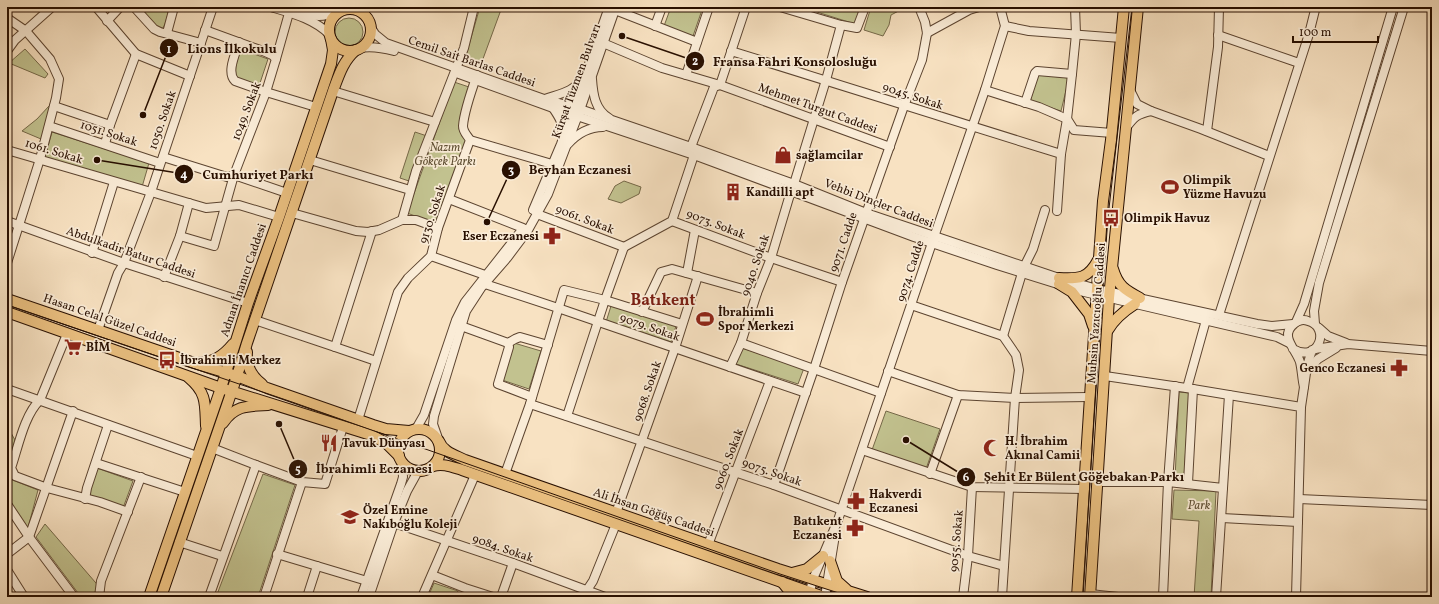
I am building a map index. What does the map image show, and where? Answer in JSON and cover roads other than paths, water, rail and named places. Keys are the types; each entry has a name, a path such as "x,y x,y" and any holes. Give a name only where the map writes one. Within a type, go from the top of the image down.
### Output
{"main road":[{"name":"Muhsin Yazıcıoğlu Caddesi","path":"1076,597 1103,201 1112,133 1124,7"},
{"name":"Muhsin Yazıcıoğlu Caddesi","path":"1090,595 1109,295 1138,7"},
{"path":"343,10 364,11 370,26 369,38 358,49 348,51 340,48 331,37 331,22 336,15 343,10"},
{"name":"Adnan İnanıcı Caddesi","path":"149,597 221,388 248,303 331,64 333,50 331,37"},
{"name":"Adnan İnanıcı Caddesi","path":"161,597 333,91 342,68 350,55 358,49"},
{"path":"1059,281 1076,279 1085,276 1093,270 1099,258"},
{"path":"1107,332 1118,316 1138,301 1120,285 1115,278 1112,267"},
{"path":"1059,281 1080,301 1094,328"},
{"name":"Hasan Celal Güzel Caddesi","path":"7,299 194,363 237,376 386,430 412,430"},
{"path":"7,312 221,388 381,440 386,443 400,459 407,467 413,470 420,471 430,468 437,461 440,454 439,441 435,435 429,431 423,429 412,430 404,436 400,443 398,449 400,459"},
{"path":"194,363 216,360 228,351 236,339"},
{"path":"247,342 246,359 248,366 258,381 267,388"},
{"path":"185,374 197,384 201,390 205,410 206,432"},
{"path":"218,432 227,416 239,408 248,406 276,405"},
{"name":"Ali İhsan Göğüş Caddesi","path":"439,441 441,447 447,452 465,460 708,545 867,597"},
{"name":"Ali İhsan Göğüş Caddesi","path":"430,468 438,464 475,475 780,581 809,595 824,597"},
{"path":"791,573 807,570 826,559 837,581 847,590"},
{"path":"780,581 794,597"}],"street":[{"path":"7,51 52,7"},
{"path":"96,7 136,54 190,76"},
{"path":"107,21 120,7"},
{"path":"134,7 154,29 201,43"},
{"path":"167,33 174,7"},
{"name":"1050. Sokak","path":"98,330 118,273 124,264 151,192 213,7"},
{"path":"271,7 324,17 343,10"},
{"path":"402,220 416,172 454,70 464,48 474,7"},
{"path":"655,26 662,7"},
{"path":"686,75 709,7"},
{"path":"567,416 624,247 672,221 714,87 720,85 746,7"},
{"path":"780,7 841,25 857,28 865,7"},
{"name":"9071. Cadde","path":"774,485 865,215 922,60 927,33 925,22 919,7"},
{"path":"927,33 969,10 980,7"},
{"path":"1000,7 1005,26 1030,31 1121,38"},
{"path":"1057,211 1061,154 1067,119 1076,34 1075,7"},
{"path":"1207,131 1218,47 1219,7"},
{"path":"1219,315 1299,63 1315,10 1314,7"},
{"path":"1304,387 1299,362 1288,336 1289,330 1295,323 1307,294 1393,7"},
{"path":"1296,597 1302,407 1306,373 1314,350 1320,340 1314,311 1316,296 1404,7"},
{"path":"613,8 697,42"},
{"name":"Kürşat Tüzmen Bulvarı","path":"589,74 603,43 613,8"},
{"name":"Kürşat Tüzmen Bulvarı","path":"439,441 434,424 434,416 466,311 485,284 528,230 548,194 563,146 613,8"},
{"path":"288,10 323,27 331,37"},
{"name":"1049. Sokak","path":"180,236 214,246 234,175 266,92 288,10"},
{"path":"7,18 26,31 50,59 58,79 54,106 40,159 7,263"},
{"name":"9040. Sokak","path":"730,367 741,343 757,294 771,258 826,80 841,25"},
{"name":"Cemil Sait Barlas Caddesi","path":"370,26 375,34 386,43 454,70"},
{"name":"9074. Cadde","path":"826,559 888,372 985,90 1005,26"},
{"path":"205,30 272,55 276,59"},
{"path":"1218,35 1299,63"},
{"path":"239,42 231,68 233,79 235,81 316,107"},
{"name":"Mehmet Turgut Caddesi","path":"603,43 662,68 720,85 890,147"},
{"name":"Cemil Sait Barlas Caddesi","path":"358,49 370,47 387,49 544,99 576,112"},
{"name":"9045. Sokak","path":"731,51 1061,154"},
{"path":"105,144 110,125 136,54"},
{"path":"1025,103 1037,71 1072,74"},
{"path":"544,99 572,89 589,74"},
{"path":"589,74 593,98 604,115 617,122"},
{"path":"476,77 463,126 465,133 470,140 552,164"},
{"name":"Cemil Sait Barlas Caddesi","path":"476,77 553,108 576,112"},
{"path":"1130,89 1131,94 1137,104 1151,111 1207,131 1269,156"},
{"path":"985,90 1067,119 1074,130 1112,133"},
{"path":"333,91 435,122"},
{"path":"54,106 110,125"},
{"path":"553,108 560,119 563,129 563,146"},
{"path":"1126,128 1141,113 1151,111"},
{"path":"576,112 608,127 693,151"},
{"path":"576,112 617,122 933,240 1059,281 1109,295 1272,326 1306,320 1317,326 1328,336 1348,344"},
{"name":"1051. Sokak","path":"49,126 162,160 227,177 234,175 286,192"},
{"path":"563,146 574,137 585,131 595,127 608,127"},
{"name":"9130. Sokak","path":"358,420 398,292 408,278 431,256 438,228 470,140"},
{"name":"Kürşat Tüzmen Bulvarı","path":"412,430 424,415 456,320 465,302 523,228 536,205 552,164 563,146"},
{"name":"1061. Sokak","path":"7,150 206,208 239,205 279,217"},
{"path":"310,160 410,190"},
{"path":"92,252 114,182"},
{"path":"449,199 523,228"},
{"path":"164,277 180,236 189,203"},
{"path":"1003,336 1023,270 1033,249 1045,210"},
{"path":"292,212 356,231 372,232 402,220 416,220 438,228"},
{"name":"9061. Sokak","path":"538,214 624,247"},
{"name":"Abdulkadir Batur Caddesi","path":"7,221 124,264 248,303"},
{"name":"9073. Sokak","path":"672,221 771,258 842,282"},
{"path":"687,273 695,230"},
{"path":"336,347 372,232"},
{"path":"431,256 485,275"},
{"path":"642,312 661,272 672,269 757,294"},
{"name":"9068. Sokak","path":"616,513 698,276"},
{"name":"9079. Sokak","path":"485,284 806,393"},
{"path":"506,474 531,401 564,290 605,300 682,324"},
{"path":"1307,294 1311,297 1316,296"},
{"path":"1138,301 1206,320 1277,337 1299,352 1306,353 1314,350 1348,344 1432,351"},
{"path":"911,305 1003,336 1016,355 1019,370 1015,398 1002,597"},
{"path":"255,320 376,361"},
{"path":"1188,484 1190,389 1206,320"},
{"path":"461,326 508,343 520,337 548,345"},
{"path":"67,334 40,400 34,406 27,419 11,468 15,476 47,488 128,512"},
{"name":"9075. Sokak","path":"508,343 509,347 498,384 531,401 567,416 842,509 968,556 1004,566"},
{"path":"741,343 881,393"},
{"path":"1306,373 1324,354 1335,348 1348,344"},
{"path":"888,372 958,396 1015,398 1090,397"},
{"path":"1105,376 1302,407"},
{"name":"9060. Sokak","path":"708,545 770,381"},
{"path":"1164,597 1168,482 1175,386"},
{"path":"7,389 198,456"},
{"path":"1216,597 1230,395"},
{"path":"930,474 958,396"},
{"path":"7,554 29,537 73,411"},
{"path":"85,499 108,425"},
{"path":"212,448 302,482 325,484 343,427"},
{"path":"862,450 972,488 1083,488"},
{"path":"361,597 403,477 400,459"},
{"path":"96,462 185,492"},
{"path":"209,597 222,556 256,465"},
{"path":"369,597 394,523 413,479 417,473 430,468"},
{"path":"422,597 475,475"},
{"path":"99,597 101,581 141,477"},
{"path":"264,597 302,482"},
{"path":"1098,482 1168,482 1223,488"},
{"name":"9055. Sokak","path":"963,597 968,556 972,488"},
{"path":"1299,500 1432,506"},
{"path":"7,504 29,537 74,597"},
{"path":"1222,518 1298,522"},
{"name":"9084. Sokak","path":"394,523 513,563 586,593 605,597"},
{"path":"586,593 593,581 616,524"},
{"path":"179,542 222,556"},
{"path":"278,554 367,581"},
{"path":"809,595 813,579 826,559"},
{"path":"824,597 826,583 826,559"},
{"path":"501,597 513,563"},
{"path":"307,597 317,566"},
{"path":"7,570 23,596"},
{"path":"432,575 493,597"},
{"path":"462,597 465,588"},
{"path":"1090,595 1118,597"}],"tram line":[{"path":"1083,597 1108,217 1132,7"},
{"path":"7,305 292,402 780,574 851,597"}],"place":[{"name":"Fransa Fahri Konsolosluğu","path":"622,36"},
{"name":"Lions İlkokulu","path":"143,115"},
{"name":"sağlamcilar","path":"783,155"},
{"name":"Cumhuriyet Parkı","path":"97,160"},
{"name":"Olimpik Yüzme Havuzu","path":"1170,187"},
{"name":"Kandilli apt","path":"733,192"},
{"name":"Olimpik Havuz","path":"1111,218"},
{"name":"Beyhan Eczanesi","path":"487,222"},
{"name":"Eser Eczanesi","path":"552,236"},
{"name":"İbrahimli Spor Merkezi","path":"705,319"},
{"name":"BİM","path":"73,347"},
{"name":"İbrahimli Merkez","path":"167,360"},
{"name":"Genco Eczanesi","path":"1399,368"},
{"name":"İbrahimli Eczanesi","path":"279,424"},
{"name":"Şehit Er Bülent Göğebakan Parkı","path":"906,440"},
{"name":"Tavuk Dünyası","path":"329,443"},
{"name":"H. İbrahim Akınal Camii","path":"992,448"},
{"name":"Hakverdi Eczanesi","path":"856,501"},
{"name":"Özel Emine Nakıboğlu Koleji","path":"350,517"},
{"name":"Batıkent Eczanesi","path":"855,528"}],"district":[{"name":"Batıkent","path":"663,299"}],"park label":[{"name":"Nazım Gökçek Parkı","path":"445,154"},
{"name":"Park","path":"1199,505"}]}
